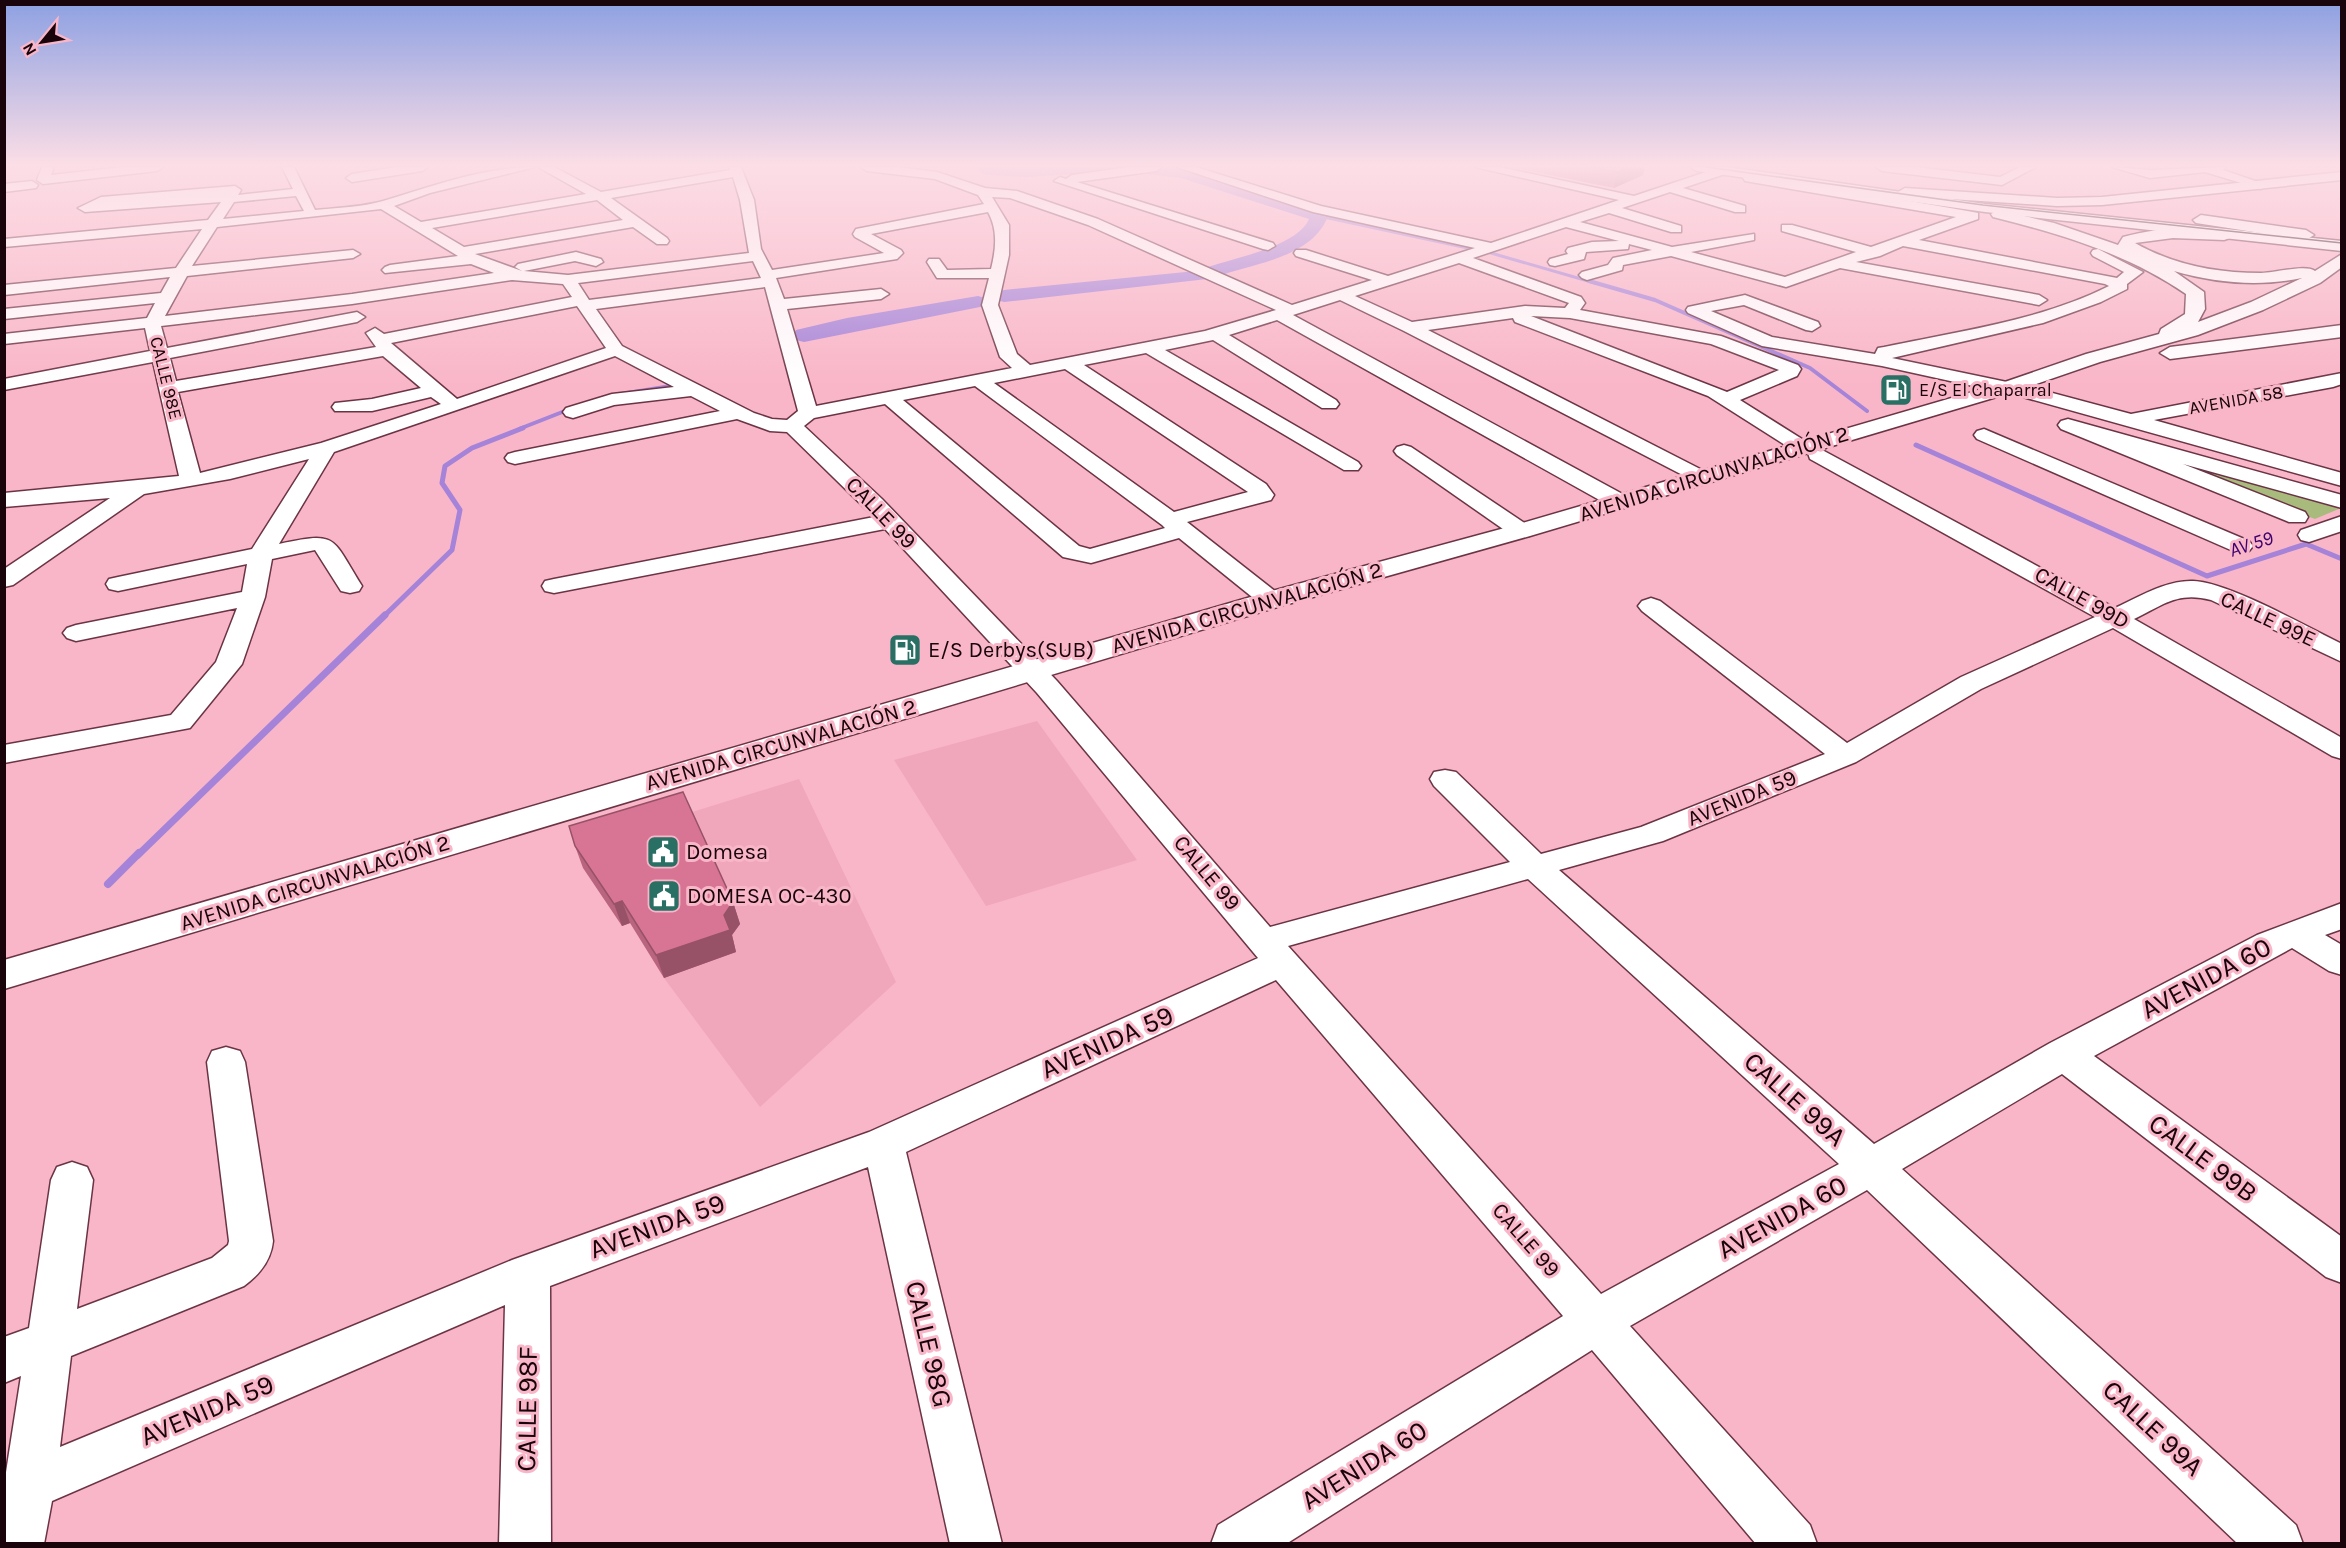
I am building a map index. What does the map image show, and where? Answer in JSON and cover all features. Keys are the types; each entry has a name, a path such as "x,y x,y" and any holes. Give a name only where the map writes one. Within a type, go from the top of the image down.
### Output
{"main road":[{"path":"2086,239 2172,275 2195,292 2198,309 2191,321 2149,349"},
{"path":"2132,239 2126,244 2143,255 2177,267 2224,276 2289,278 2340,258"},
{"path":"2303,239 2340,258"},
{"name":"AVENIDA CIRCUNVALACIÓN 2","path":"4,975 1038,679 1810,452 2149,349 2198,342 2297,305 2340,258"},
{"path":"2149,349 2342,331"},
{"name":"AVENIDA CIRCUNVALACIÓN 2","path":"4,997 1038,679 1271,600 1521,531 1700,478 1810,452"}],"street":[{"path":"4,243 43,239"},
{"name":"CALLE 98E","path":"191,480 152,323 202,239"},
{"path":"443,239 467,255 506,274 568,280 758,256"},
{"path":"390,270 547,239"},
{"path":"753,239 754,249 768,278 776,305 800,419"},
{"path":"168,388 384,345 514,313 768,278 892,256 896,253 870,239"},
{"path":"1002,239 1002,255 990,305 1002,342 1010,357 1028,372"},
{"path":"1130,239 1284,312 1620,502"},
{"path":"1246,239 1268,246"},
{"path":"1455,239 1490,247"},
{"path":"568,280 616,350 739,413 770,425 890,398 1151,349 1216,334 1515,239"},
{"path":"1626,239 1786,282 1907,239"},
{"path":"1587,275 1617,267 1615,264 1618,261 1675,253 1739,239"},
{"path":"1826,239 1870,252 1903,258"},
{"path":"1902,241 2118,283 2134,272 2098,253"},
{"path":"1556,262 1580,256 1574,251 1598,245 1650,246"},
{"path":"1301,253 1389,280"},
{"path":"4,290 354,254"},
{"path":"4,339 352,299 506,274 576,256 596,262"},
{"path":"1457,256 1575,300 1577,303 1570,313"},
{"path":"934,262 942,275 998,273"},
{"path":"1839,264 2039,300"},
{"path":"1734,283 1763,277"},
{"path":"1882,361 1884,352 2045,316 2097,300 2121,286 2118,283"},
{"path":"776,305 881,294"},
{"path":"1341,295 1410,327 1700,478"},
{"path":"4,314 167,297"},
{"path":"352,299 384,345 454,406"},
{"path":"1812,326 1745,300 1694,310 1768,342 1882,361 2014,390 2184,434 2342,480"},
{"path":"1410,327 1537,310 1570,313 1715,340 1792,369 1791,372 1726,399"},
{"path":"514,313 522,330"},
{"name":"CALLE 99D","path":"1511,313 1726,399 1810,452 1936,517 2116,616 2342,750"},
{"path":"4,355 59,362 160,354 363,316"},
{"path":"1216,334 1329,404"},
{"path":"1151,349 1351,466"},
{"path":"4,500 191,480 325,449 616,350"},
{"path":"4,385 59,362"},
{"path":"890,398 1071,552 1091,556 1263,495 1258,489 1070,364"},
{"path":"980,381 1176,525 1271,600"},
{"name":"AVENIDA 58","path":"2129,419 2336,383"},
{"path":"342,407 372,405 436,390"},
{"path":"573,412 612,400 693,390"},
{"path":"515,458 739,413"},
{"name":"CALLE 99","path":"800,419 889,521 1038,679 1791,1544"},
{"path":"2091,481 2161,457 2184,434"},
{"path":"1984,435 2241,546"},
{"path":"4,754 180,722 229,664 253,597 261,554 325,449"},
{"path":"1404,451 1521,531"},
{"path":"2161,457 2342,502"},
{"path":"2161,457 2303,526 2342,523"},
{"path":"4,580 140,487"},
{"path":"554,586 889,521"},
{"path":"118,584 308,543 325,546 351,586"},
{"name":"AVENIDA 59","path":"30,1485 528,1274 883,1143 1273,951 1535,867 1652,834 1845,756 1971,682 2176,590 2194,588"},
{"name":"CALLE 99E","path":"2194,588 2220,595 2342,654"},
{"path":"76,633 253,597"},
{"path":"1651,606 1845,756"},
{"name":"CALLE 99A","path":"1445,779 1535,867 1871,1167 2277,1544"},
{"name":"AVENIDA 60","path":"1237,1544 1597,1321 1871,1167 2064,1054 2269,944 2342,915"},
{"path":"2295,934 2342,962"},
{"name":"CALLE 99B","path":"2064,1054 2342,1263"},
{"path":"4,1360 228,1272 245,1260 251,1251 226,1062"},
{"name":"CALLE 98G","path":"883,1143 976,1544"},
{"path":"18,1544 30,1485 72,1180"},
{"name":"CALLE 98F","path":"525,1544 528,1274"}],"shaded area":[{"path":"1037,721 1137,860 986,906 894,760"},
{"path":"799,779 896,982 760,1107 664,978 736,952 689,813"}],"green space":[{"path":"2179,459 2341,508 2315,519 2173,465"}],"building":[{"name":"DOMESA OC-430","path":"683,792 733,902 724,915 730,930 656,955 622,901 614,904 575,846 569,826"}],"waterway":[{"path":"1215,271 1276,251 1300,239"},
{"path":"1427,239 1491,253 1595,283"},
{"path":"1004,296 1200,275"},
{"path":"1589,281 1655,300 1810,368 1867,411"},
{"path":"804,335 825,329 978,302"},
{"path":"615,395 671,386"},
{"path":"519,429 570,409"},
{"path":"384,616 452,550 460,510 442,483 445,466 472,448 523,428"},
{"name":"AV 59","path":"1916,445 2207,576 2306,544 2342,559"},
{"path":"138,855 385,615"},
{"path":"108,884 139,853"}],"tram line":[{"path":"2306,239 2342,243"}],"place":[{"name":"E/S El Chaparral","path":"1896,390"},
{"name":"E/S Derbys(SUB)","path":"905,650"},
{"name":"Domesa","path":"663,852"},
{"name":"DOMESA OC-430","path":"664,896"}]}
